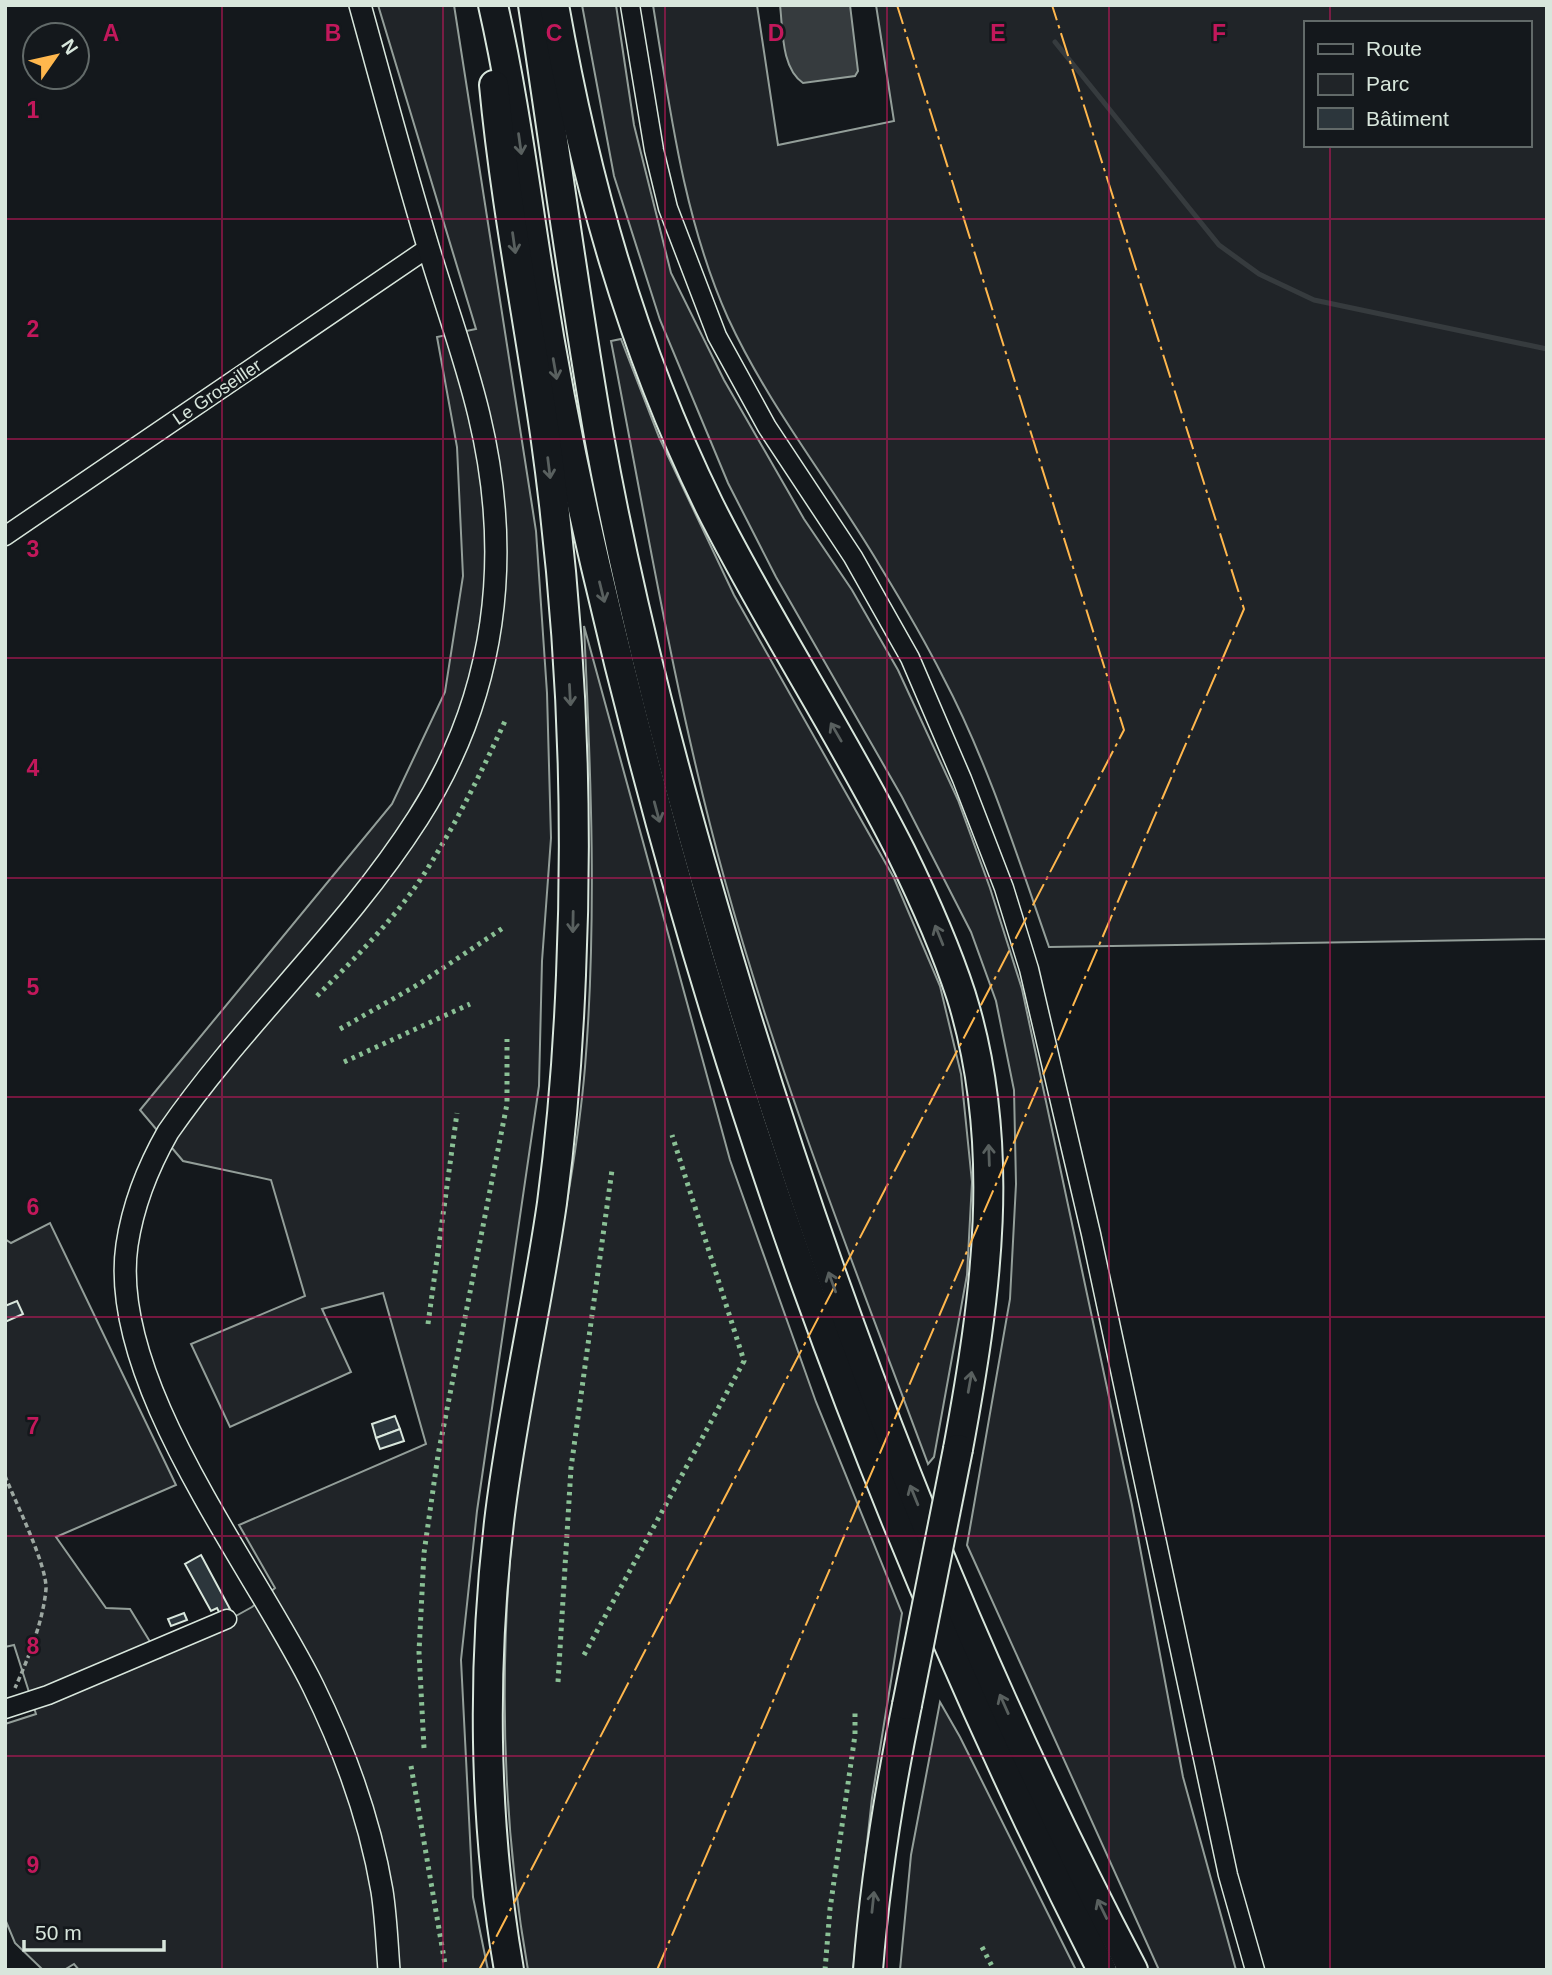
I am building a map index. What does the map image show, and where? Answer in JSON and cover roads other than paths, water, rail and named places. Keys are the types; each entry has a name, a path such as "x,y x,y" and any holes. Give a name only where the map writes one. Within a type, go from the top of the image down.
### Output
{"highway":[{"path":"486,5 498,131 545,432 559,548 572,723 575,824 571,985 561,1124 548,1228 511,1434 493,1600 489,1765 495,1851 509,1970"},
{"path":"494,5 513,93 540,280 565,425 595,565 681,901 728,1058 759,1155 830,1354 914,1570 977,1715 1102,1970"},
{"path":"533,5 599,437 626,564 705,876 786,1147 859,1355 955,1595 1053,1810 1133,1970"},
{"path":"554,5 592,189 611,259 650,371 710,507 901,852 928,908 961,997 985,1105 990,1206 981,1316 958,1449 883,1833 873,1899 868,1970"}],"street":[{"path":"360,5 428,248 479,415 497,517 495,601 482,678 454,756 418,818 375,878 168,1132 153,1158 131,1222 125,1276 131,1326 149,1385 194,1475 308,1676 349,1769 363,1811 382,1892 389,1970"},
{"path":"630,5 654,150 668,208 717,336 767,427 853,557 910,658 962,779 1004,888 1029,969 1091,1234 1225,1862 1255,1970"},
{"name":"Le Groseiller","path":"5,536 428,248"},
{"path":"5,1709 48,1695 227,1619"}],"waterway":[{"path":"1055,42 1219,245 1259,274 1314,300 1547,349"}]}
